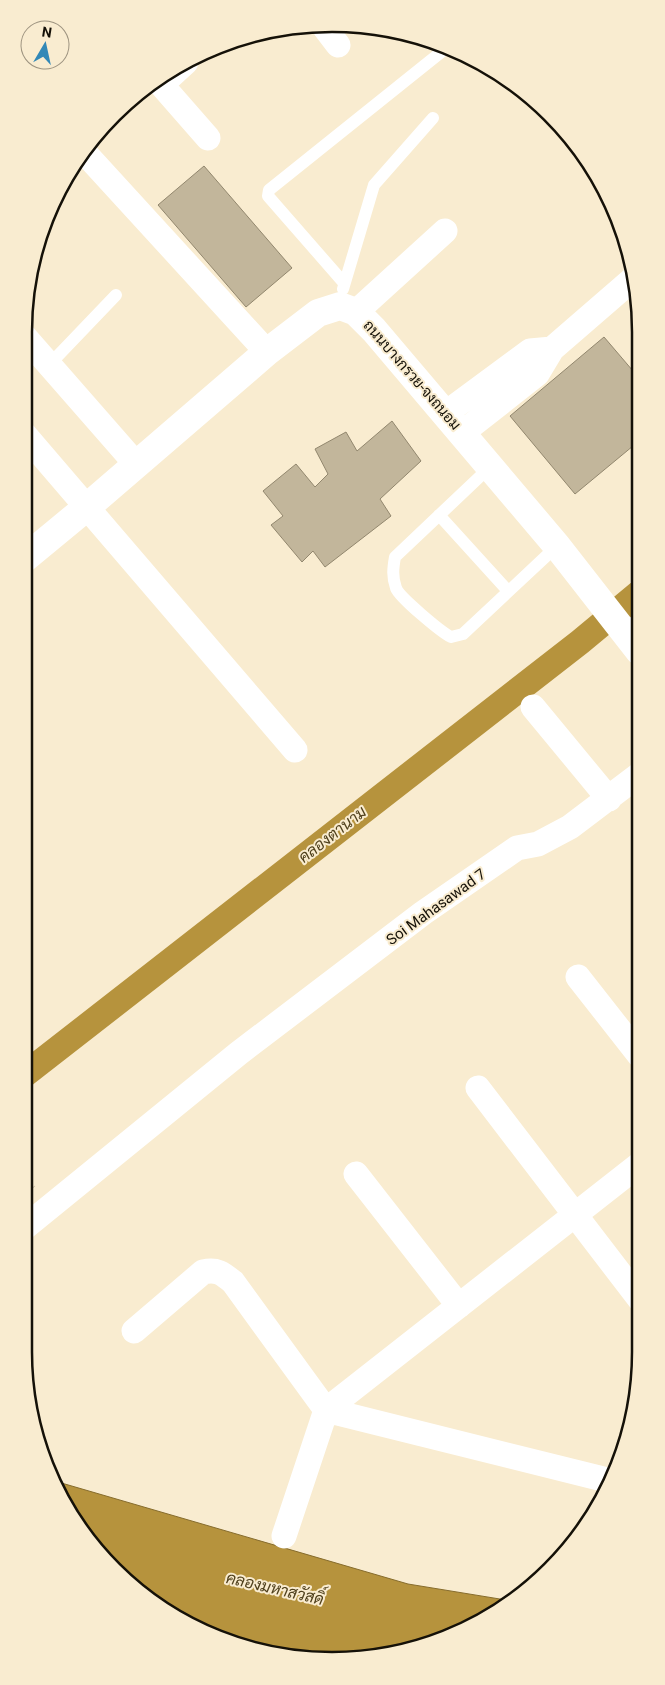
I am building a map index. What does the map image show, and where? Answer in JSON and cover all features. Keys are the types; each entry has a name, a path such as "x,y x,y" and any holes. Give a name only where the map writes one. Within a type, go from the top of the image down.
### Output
{"street":[{"path":"163,85 208,138"},
{"path":"87,160 267,352"},
{"path":"32,552 88,507 267,352 318,313 347,300 445,231"},
{"path":"454,423 530,352 552,349 628,283"},
{"name":"ถนนบางกรวย-จงถนอม","path":"347,300 454,423 557,546 632,641"},
{"path":"32,345 136,464"},
{"path":"32,443 295,750"},
{"path":"533,707 609,799"},
{"name":"Soi Mahasawad 7","path":"32,1221 239,1053 423,913 517,848 538,844 554,837 609,799 632,780"},
{"path":"578,977 632,1046"},
{"path":"478,1088 632,1289"},
{"path":"284,1536 326,1410 632,1170"},
{"path":"356,1174 458,1306"},
{"path":"134,1331 203,1272 213,1270 222,1273 232,1282 326,1410 604,1479"}],"lane":[{"path":"347,300 268,196 269,190 441,53"},
{"path":"347,300 353,259 363,217 374,185 434,118"},
{"path":"49,365 116,295"},
{"path":"490,467 395,557 392,573 396,590 442,632 451,637 463,634 557,546"},
{"path":"439,515 508,591"}],"water":[{"name":"คลองมหาสวัสดิ์","path":"62,1483 408,1584 503,1599 465,1622 429,1637 372,1650 313,1652 274,1647 236,1637 200,1622 182,1612 150,1591 120,1565 94,1535"}],"building":[{"path":"204,166 292,268 246,307 158,205"},
{"path":"604,337 632,370 632,447 575,494 510,416"},
{"path":"392,421 421,461 380,499 391,516 325,567 313,551 302,562 271,525 283,516 263,491 296,464 315,487 328,474 315,449 346,432 357,451"}],"waterway":[{"name":"คลองตานาม","path":"32,1069 580,642 632,599"}]}
